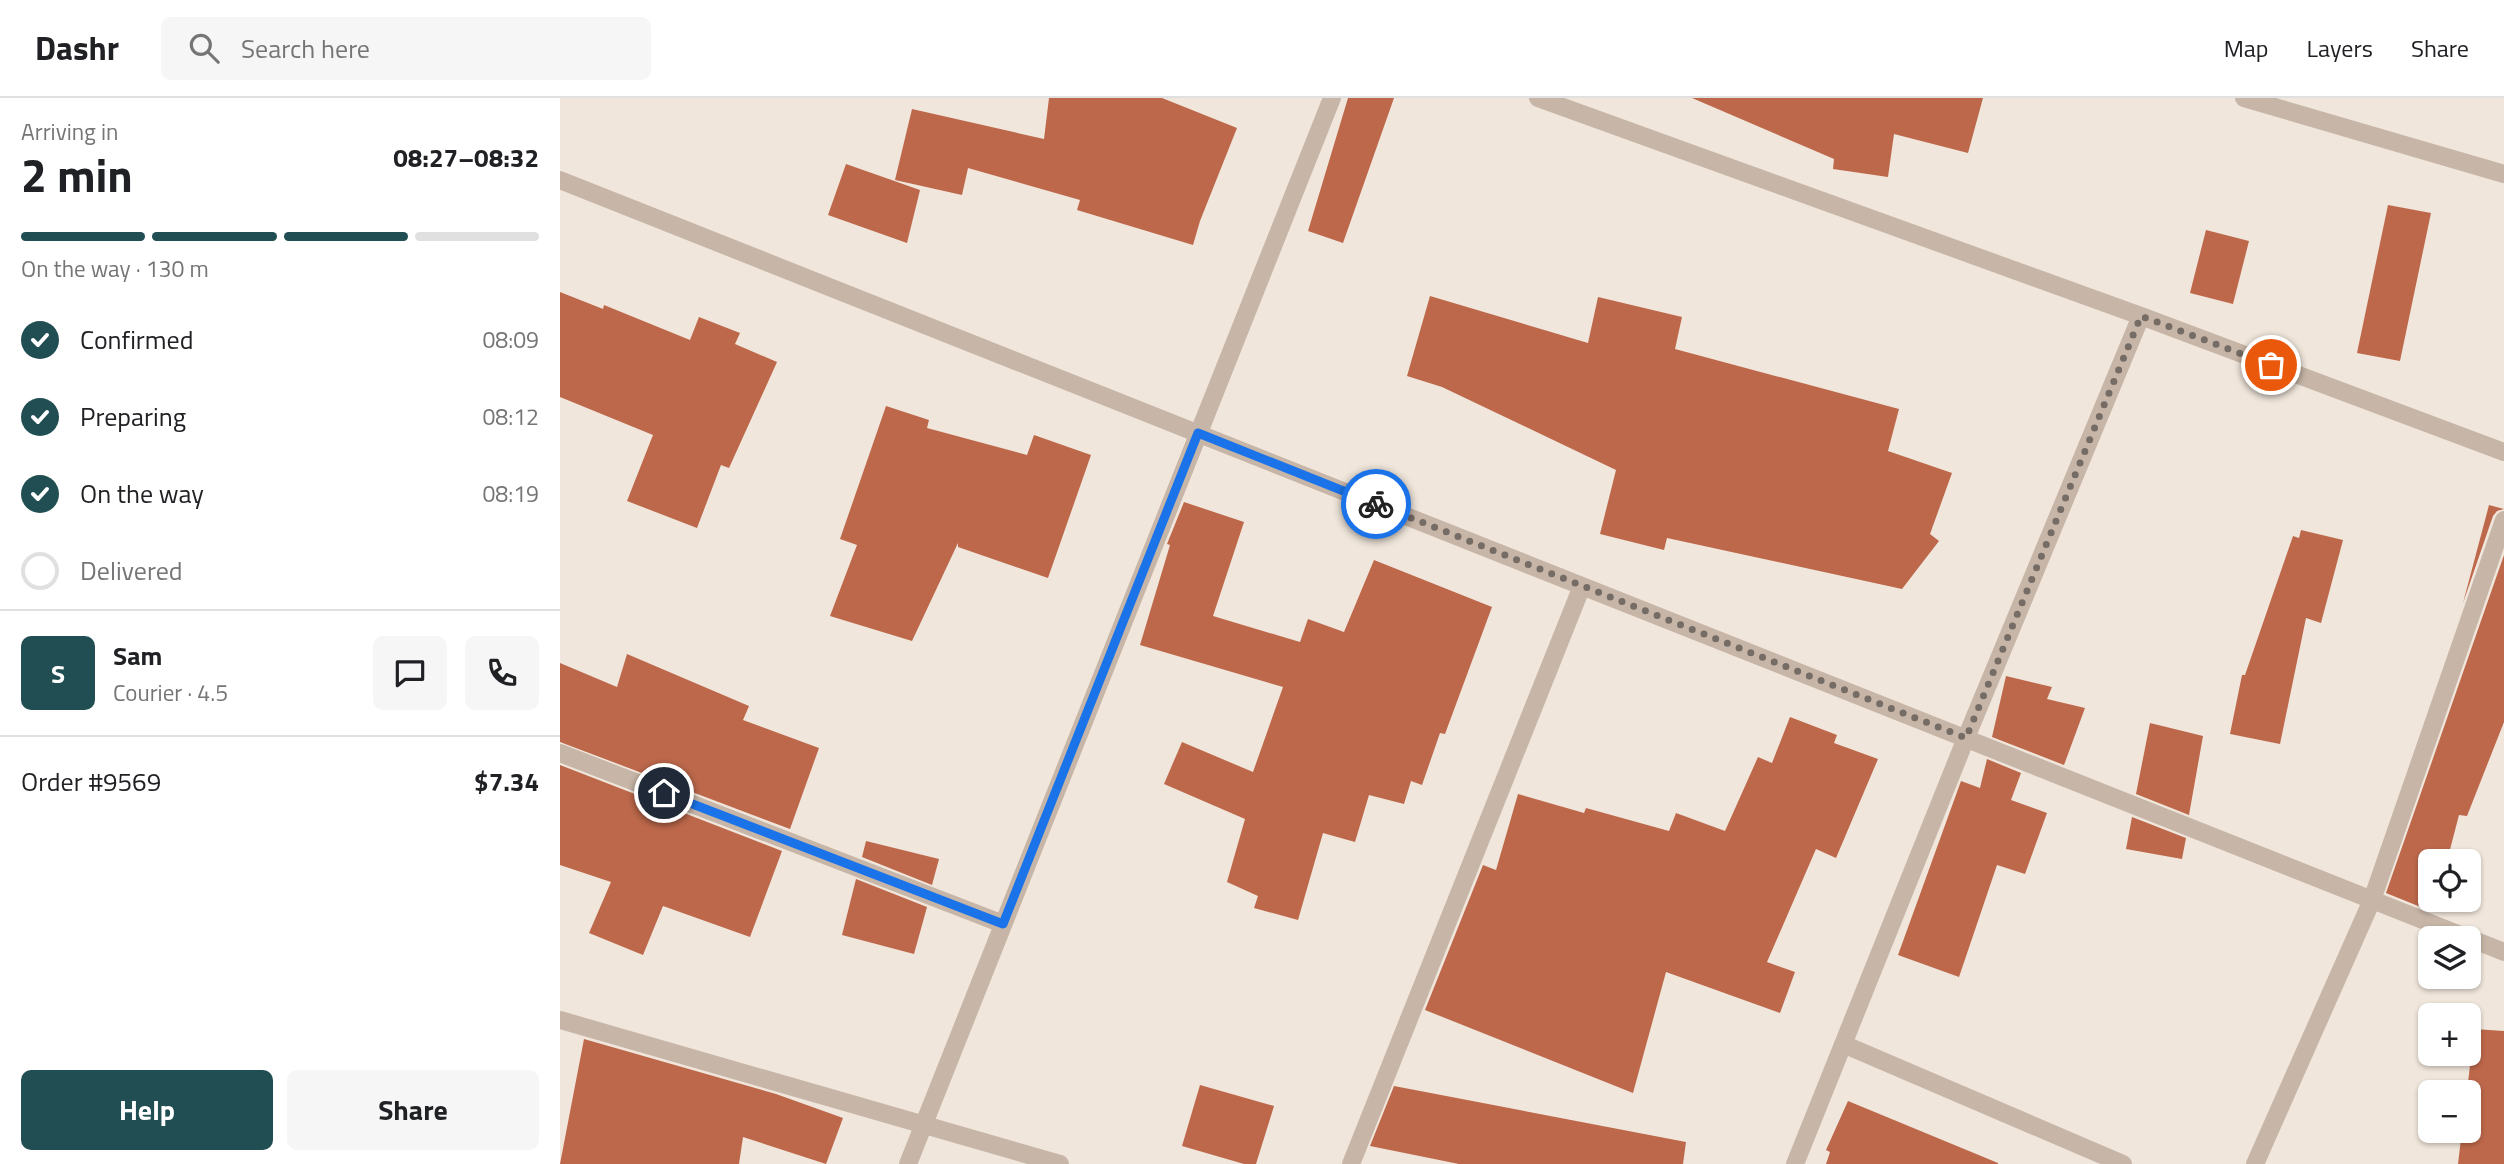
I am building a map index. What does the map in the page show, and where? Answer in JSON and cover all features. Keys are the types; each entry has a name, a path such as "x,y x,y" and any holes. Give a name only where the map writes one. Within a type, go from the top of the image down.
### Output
{"street":[{"path":"908,1164 1332,98"},
{"path":"1538,98 2141,316 2504,452"},
{"path":"2244,98 2504,174"},
{"path":"560,180 2438,926"},
{"path":"1795,1164 1966,738 2141,316"},
{"path":"2255,1164 2372,900 2504,520"},
{"path":"1350,1164 1582,586"},
{"path":"560,752 1003,924"},
{"path":"2481,943 2504,952"},
{"path":"560,1020 1060,1164"},
{"path":"1843,1044 2123,1164"}],"building":[{"path":"1049,98 1162,98 1237,128 1193,245 1077,210 1080,200 968,168 962,195 895,180 912,109 1044,139"},
{"path":"1348,98 1394,98 1343,243 1308,231"},
{"path":"1692,98 1983,98 1968,153 1894,134 1888,177 1833,169 1834,159"},
{"path":"846,164 920,190 907,243 828,215"},
{"path":"2388,205 2431,213 2400,361 2357,353"},
{"path":"2206,230 2249,241 2233,304 2190,293"},
{"path":"560,292 603,309 604,305 690,340 699,317 740,333 735,344 777,362 729,468 721,465 697,528 627,501 653,435 560,397"},
{"path":"1430,296 1588,343 1598,297 1682,317 1675,349 1899,409 1888,451 1952,473 1930,534 1939,541 1902,589 1667,538 1664,550 1600,534 1616,470 1442,387 1407,376"},
{"path":"886,406 929,420 927,428 1027,455 1034,435 1091,455 1048,578 958,547 958,543 912,641 830,616 857,545 840,539"},
{"path":"1184,502 1244,522 1213,616 1300,642 1308,619 1344,632 1374,560 1492,607 1445,734 1440,733 1422,785 1411,781 1404,804 1369,795 1355,842 1323,833 1298,920 1254,908 1258,896 1227,882 1245,819 1164,784 1182,742 1253,772 1283,687 1140,645 1170,545 1167,544"},
{"path":"2489,505 2504,509 2493,516 2463,603"},
{"path":"2301,530 2343,540 2321,623 2306,618 2280,744 2230,734 2242,675 2245,675 2293,536 2299,538"},
{"path":"2504,555 2504,722 2467,816 2459,815 2450,849 2418,849 2418,906 2386,893"},
{"path":"627,654 749,706 743,720 819,748 790,829 560,742 560,663 617,687"},
{"path":"2006,676 2052,687 2047,699 2085,708 2064,765 1992,737"},
{"path":"1790,717 1837,735 1834,743 1878,759 1836,858 1816,849 1767,962 1795,972 1780,1013 1666,972 1633,1093 1425,1010 1483,865 1496,870 1518,794 1584,813 1586,808 1669,831 1676,813 1725,831 1758,757 1772,763"},
{"path":"2150,723 2203,736 2189,815 2136,794"},
{"path":"1987,759 2021,773 2011,800 2047,813 2025,874 1997,865 1959,977 1898,955 1961,781 1980,788"},
{"path":"560,765 782,851 750,937 663,906 643,955 589,933 611,882 560,865"},
{"path":"2132,817 2186,838 2182,859 2126,849"},
{"path":"866,841 939,859 932,885 862,857"},
{"path":"856,879 927,907 914,954 842,935"},
{"path":"2481,1029 2504,1031 2504,1164 2458,1164 2460,1143 2481,1143 2481,1080 2468,1080 2470,1066 2481,1066"},
{"path":"584,1039 776,1094 843,1118 826,1164 743,1137 739,1164 560,1164"},
{"path":"1200,1085 1274,1106 1256,1164 1244,1164 1182,1146"},
{"path":"1394,1086 1686,1142 1683,1164 1459,1164 1370,1146"},
{"path":"1848,1101 1998,1164 1826,1164 1830,1152 1826,1150"}],"way so far":[{"path":"1376,504 1966,738 2141,316 2271,365"}],"route":[{"path":"664,793 1003,924 1198,433 1376,504"}]}
